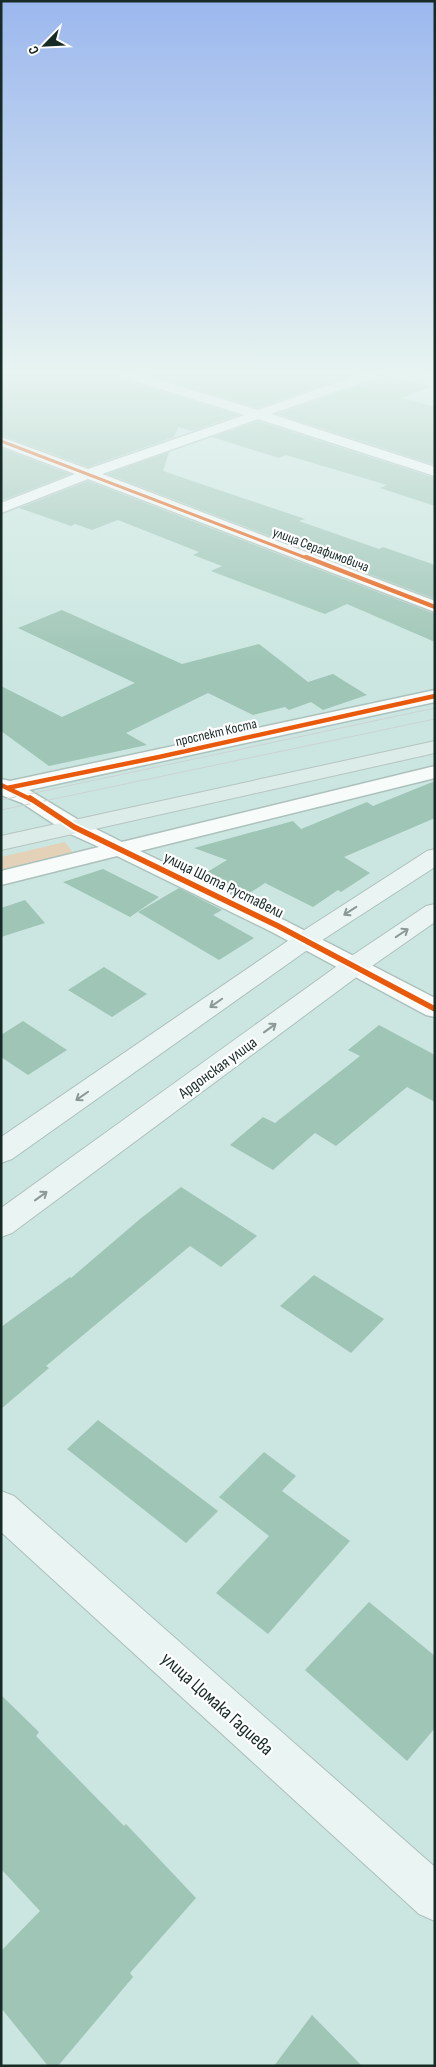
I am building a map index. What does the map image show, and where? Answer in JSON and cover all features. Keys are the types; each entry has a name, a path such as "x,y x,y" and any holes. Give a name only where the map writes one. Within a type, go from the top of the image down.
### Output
{"main road":[{"path":"1,843 435,747"},
{"path":"1,1152 304,941 435,856"},
{"name":"Ардонская улица","path":"1,1225 353,967 435,911"},
{"name":"улица Цомака Гадиева","path":"1,1508 435,1898"}],"street":[{"name":"улица Серафимовича","path":"80,470 435,607"},
{"path":"1,508 99,470"},
{"name":"проспект Коста","path":"4,787 159,757 435,696"},
{"path":"1,878 435,772"},
{"name":"улица Шота Руставели","path":"4,787 30,798 74,827 278,926 435,1009"}],"shaded area":[{"path":"65,842 76,857 1,874 1,857"}],"building":[{"path":"1,470 61,470 70,474 1,501"},
{"path":"117,470 163,470 305,519 299,521 379,549 383,547 435,565 435,599 107,474"},
{"path":"338,470 412,470 435,478 435,506 380,488 387,485"},
{"path":"88,481 435,614 435,642 347,604 325,614 211,571 222,566 193,555 199,552 118,520 92,530 75,524 71,526 19,508"},
{"path":"62,610 182,664 259,644 308,682 333,674 367,695 323,710 311,702 289,710 285,707 253,715 208,693 126,733 147,745 49,766 1,731 1,686 62,717 135,683 18,628"},
{"path":"435,781 435,818 344,857 370,873 341,892 338,890 313,907 265,883 242,898 199,877 227,860 194,848 293,821 301,829 367,802 373,806"},
{"path":"103,869 159,897 130,917 63,882"},
{"path":"179,888 222,910 213,915 254,938 219,960 138,912"},
{"path":"25,900 45,923 1,937 1,908"},
{"path":"104,967 147,994 112,1017 68,990"},
{"path":"23,1021 67,1050 28,1075 1,1057 1,1035"},
{"path":"379,1025 435,1055 435,1102 407,1087 336,1146 315,1133 273,1170 230,1145 263,1117 275,1123 360,1056 348,1050"},
{"path":"181,1187 257,1236 221,1267 190,1246 46,1366 49,1368 1,1409 1,1327 71,1278"},
{"path":"314,1275 384,1319 351,1353 280,1306"},
{"path":"98,1420 218,1511 186,1543 67,1449"},
{"path":"264,1452 296,1476 282,1491 350,1541 268,1634 216,1593 269,1536 219,1497"},
{"path":"369,1602 435,1656 435,1728 407,1761 305,1670"},
{"path":"1,1695 39,1732 36,1736 124,1826 126,1824 196,1898 130,1973 133,1977 58,2066 48,2066 1,2008 1,1951 40,1911 1,1869"},
{"path":"312,2015 362,2066 274,2066"}],"tram line":[{"path":"1,800 435,708"},
{"path":"1,810 435,719"}],"cycle path":[{"path":"78,470 435,607"},
{"path":"7,788 159,757 435,696"},
{"path":"1,785 30,798 74,827 278,926 435,1009"}]}
